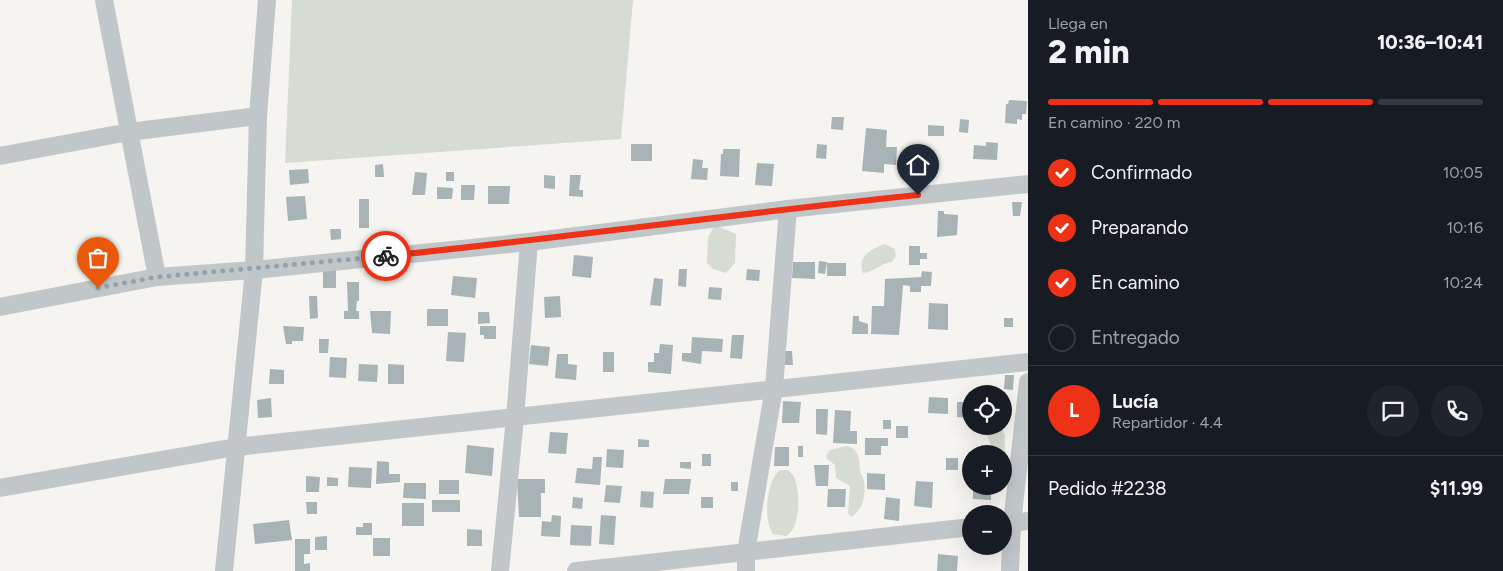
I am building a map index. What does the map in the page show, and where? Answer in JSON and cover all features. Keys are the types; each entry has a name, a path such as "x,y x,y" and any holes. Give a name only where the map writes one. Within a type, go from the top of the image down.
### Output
{"street":[{"path":"104,0 157,277"},
{"path":"224,571 254,270 258,116 267,0"},
{"path":"0,156 129,132 258,116"},
{"path":"0,306 157,277 254,270 529,242 788,209 1028,184"},
{"path":"746,571 746,552 774,388 788,209"},
{"path":"500,571 515,418 529,242"},
{"path":"0,488 236,447 1028,362"},
{"path":"1010,571 1028,382"},
{"path":"576,571 962,529"}],"shaded area":[{"path":"292,0 633,0 621,139 285,163"},
{"path":"715,225 736,234 735,263 726,273 713,269 707,263 708,237"},
{"path":"885,244 895,249 896,256 892,262 863,273 862,262 866,254"},
{"path":"987,435 1005,435 1005,445 991,445"},
{"path":"847,446 857,452 865,487 861,506 851,517 848,513 850,486 836,478 835,465 826,456 830,450"},
{"path":"780,470 788,470 793,475 798,493 797,518 791,532 786,536 773,534 767,510 769,491 775,475"}],"building":[{"path":"1009,100 1027,101 1026,114 1022,114 1022,120 1017,119 1017,124 1005,123 1006,104 1008,104"},
{"path":"832,117 844,117 843,130 831,129"},
{"path":"960,119 969,120 968,133 959,132"},
{"path":"928,125 944,126 944,136 928,136"},
{"path":"866,128 887,130 886,147 897,147 896,165 884,164 884,173 862,171"},
{"path":"986,142 998,143 997,160 973,159 974,145 986,146"},
{"path":"631,144 652,144 652,161 631,161"},
{"path":"817,144 827,145 826,159 816,158"},
{"path":"723,149 740,149 739,177 720,176"},
{"path":"693,159 703,160 702,168 708,168 707,180 691,179"},
{"path":"757,163 774,164 772,186 755,185"},
{"path":"383,164 384,177 375,177 375,165"},
{"path":"308,169 309,183 290,185 289,170"},
{"path":"415,172 427,173 425,195 412,195"},
{"path":"446,172 454,172 454,181 446,181"},
{"path":"544,175 555,176 555,189 544,188"},
{"path":"570,175 581,175 579,190 583,190 583,197 569,196"},
{"path":"461,185 475,185 474,200 461,200"},
{"path":"488,186 510,186 509,204 488,204"},
{"path":"437,187 453,188 452,199 437,199"},
{"path":"305,196 307,219 288,221 286,197"},
{"path":"359,199 369,199 369,228 359,228"},
{"path":"1012,202 1022,202 1020,216 1013,216"},
{"path":"938,211 944,211 944,214 958,215 957,235 937,237"},
{"path":"330,229 341,229 341,239 331,240"},
{"path":"909,246 920,246 920,253 927,253 927,259 920,259 920,265 909,265"},
{"path":"574,255 593,257 591,278 572,276"},
{"path":"819,261 827,262 825,274 818,273"},
{"path":"793,262 815,262 815,279 792,278"},
{"path":"827,263 846,263 846,276 827,276"},
{"path":"323,266 336,266 336,288 323,288"},
{"path":"679,269 687,269 686,287 678,286"},
{"path":"747,269 760,270 759,281 746,280"},
{"path":"922,271 932,272 931,286 921,286 921,292 910,292 910,286 903,285 899,335 871,334 872,306 884,306 885,279 921,277"},
{"path":"453,276 477,278 475,298 451,295"},
{"path":"654,278 663,279 661,306 650,305"},
{"path":"347,282 359,282 359,301 357,301 356,311 359,311 359,319 344,319 344,311 348,311"},
{"path":"709,287 722,288 721,300 708,299"},
{"path":"309,296 317,296 318,318 310,319"},
{"path":"560,296 561,317 545,318 544,297"},
{"path":"929,303 948,304 948,330 928,329"},
{"path":"427,309 448,309 448,326 427,326"},
{"path":"370,311 391,311 390,334 372,333"},
{"path":"478,312 489,312 490,323 478,324"},
{"path":"853,316 859,316 859,321 868,324 868,334 852,334"},
{"path":"1004,318 1013,318 1013,327 1004,327"},
{"path":"283,326 304,327 303,341 292,341 292,344 286,344"},
{"path":"480,326 496,326 496,339 484,339 484,335 480,335"},
{"path":"448,332 466,333 464,362 446,361"},
{"path":"732,335 744,335 742,359 730,358"},
{"path":"692,337 723,339 722,352 702,351 701,364 682,361 682,353 691,353"},
{"path":"319,339 329,339 328,353 319,353"},
{"path":"660,344 673,345 671,374 648,372 648,362 654,362 654,353 659,353"},
{"path":"531,345 550,347 548,366 529,364"},
{"path":"783,351 792,351 793,365 784,365"},
{"path":"603,352 614,352 614,372 603,372"},
{"path":"557,354 568,354 568,364 577,365 576,380 555,378"},
{"path":"330,357 347,358 346,378 329,377"},
{"path":"359,364 378,365 377,382 358,381"},
{"path":"388,364 404,365 404,384 388,384"},
{"path":"270,369 284,370 284,384 269,384"},
{"path":"1005,375 1014,375 1013,390 1012,385 1004,385"},
{"path":"929,397 948,398 948,414 928,413"},
{"path":"271,398 272,417 258,418 257,400"},
{"path":"783,401 801,402 799,423 782,423"},
{"path":"957,402 962,402 962,417 957,417"},
{"path":"816,409 828,409 827,435 816,434"},
{"path":"835,410 851,411 850,431 857,431 857,444 833,443"},
{"path":"883,420 891,420 891,429 883,429"},
{"path":"896,426 908,426 908,438 896,438"},
{"path":"550,432 568,433 566,454 548,453"},
{"path":"865,438 888,438 888,446 881,446 881,455 865,455"},
{"path":"638,439 649,440 649,447 638,447"},
{"path":"467,445 494,448 492,476 465,473"},
{"path":"798,446 803,446 803,457 798,457"},
{"path":"775,447 789,447 789,466 774,466"},
{"path":"607,449 624,450 623,468 606,467"},
{"path":"702,454 711,454 711,466 702,466"},
{"path":"593,457 602,457 600,485 575,483 577,468 592,469"},
{"path":"946,458 958,458 958,470 946,470"},
{"path":"377,461 389,462 389,474 400,474 400,482 376,484"},
{"path":"680,462 691,462 691,469 680,468"},
{"path":"814,465 829,465 828,486 816,486"},
{"path":"349,467 372,468 371,488 348,487"},
{"path":"867,473 885,474 885,490 867,489"},
{"path":"306,476 320,477 319,492 306,492"},
{"path":"327,477 338,478 338,486 327,486"},
{"path":"517,479 545,479 545,493 541,493 541,517 519,517"},
{"path":"665,479 691,479 689,494 663,494"},
{"path":"439,480 459,480 459,494 439,494"},
{"path":"916,481 933,482 932,508 914,506"},
{"path":"731,482 738,482 738,491 731,491"},
{"path":"404,483 426,483 426,499 403,498"},
{"path":"606,485 622,486 620,503 604,502"},
{"path":"828,489 846,489 845,507 827,507"},
{"path":"641,491 654,492 653,508 640,507"},
{"path":"973,495 991,495 991,500 973,499"},
{"path":"573,497 583,498 582,509 572,508"},
{"path":"701,497 713,497 713,508 701,508"},
{"path":"886,497 900,499 899,521 884,519"},
{"path":"432,500 460,500 460,512 432,512"},
{"path":"306,502 317,502 317,514 307,514"},
{"path":"402,503 424,503 424,526 402,526"},
{"path":"552,515 561,516 560,537 541,536 542,521 551,522"},
{"path":"601,515 616,516 614,545 599,544"},
{"path":"289,520 292,540 255,544 253,524"},
{"path":"363,523 372,523 372,535 356,535 356,527 363,527"},
{"path":"571,525 592,526 591,546 570,545"},
{"path":"467,529 482,530 482,546 467,546"},
{"path":"327,536 327,550 315,550 315,537"},
{"path":"373,538 390,538 390,556 373,556"},
{"path":"295,539 310,539 310,554 304,554 304,564 310,563 310,571 295,571"},
{"path":"938,554 958,556 957,571 937,571"}],"way so far":[{"path":"98,288 157,277 254,270 386,256"}],"route":[{"path":"386,256 529,242 788,209 918,195"}]}
